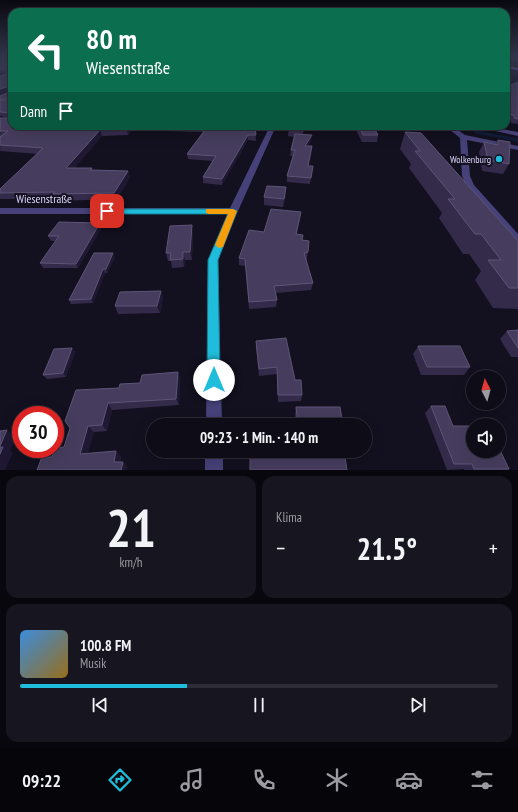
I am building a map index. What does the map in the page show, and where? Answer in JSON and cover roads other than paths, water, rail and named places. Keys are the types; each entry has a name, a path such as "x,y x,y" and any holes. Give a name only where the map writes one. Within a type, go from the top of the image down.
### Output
{"street":[{"path":"214,418 213,260 233,211 271,130"},
{"path":"457,130 463,137 518,148"},
{"path":"497,130 518,134"},
{"path":"463,137 466,176 470,186 518,240"},
{"name":"Wiesenstraße","path":"0,211 233,211"},
{"path":"214,458 214,470"}],"waterway":[{"path":"476,132 518,140"}],"place":[{"name":"Wolkenburg","path":"499,159"}]}
